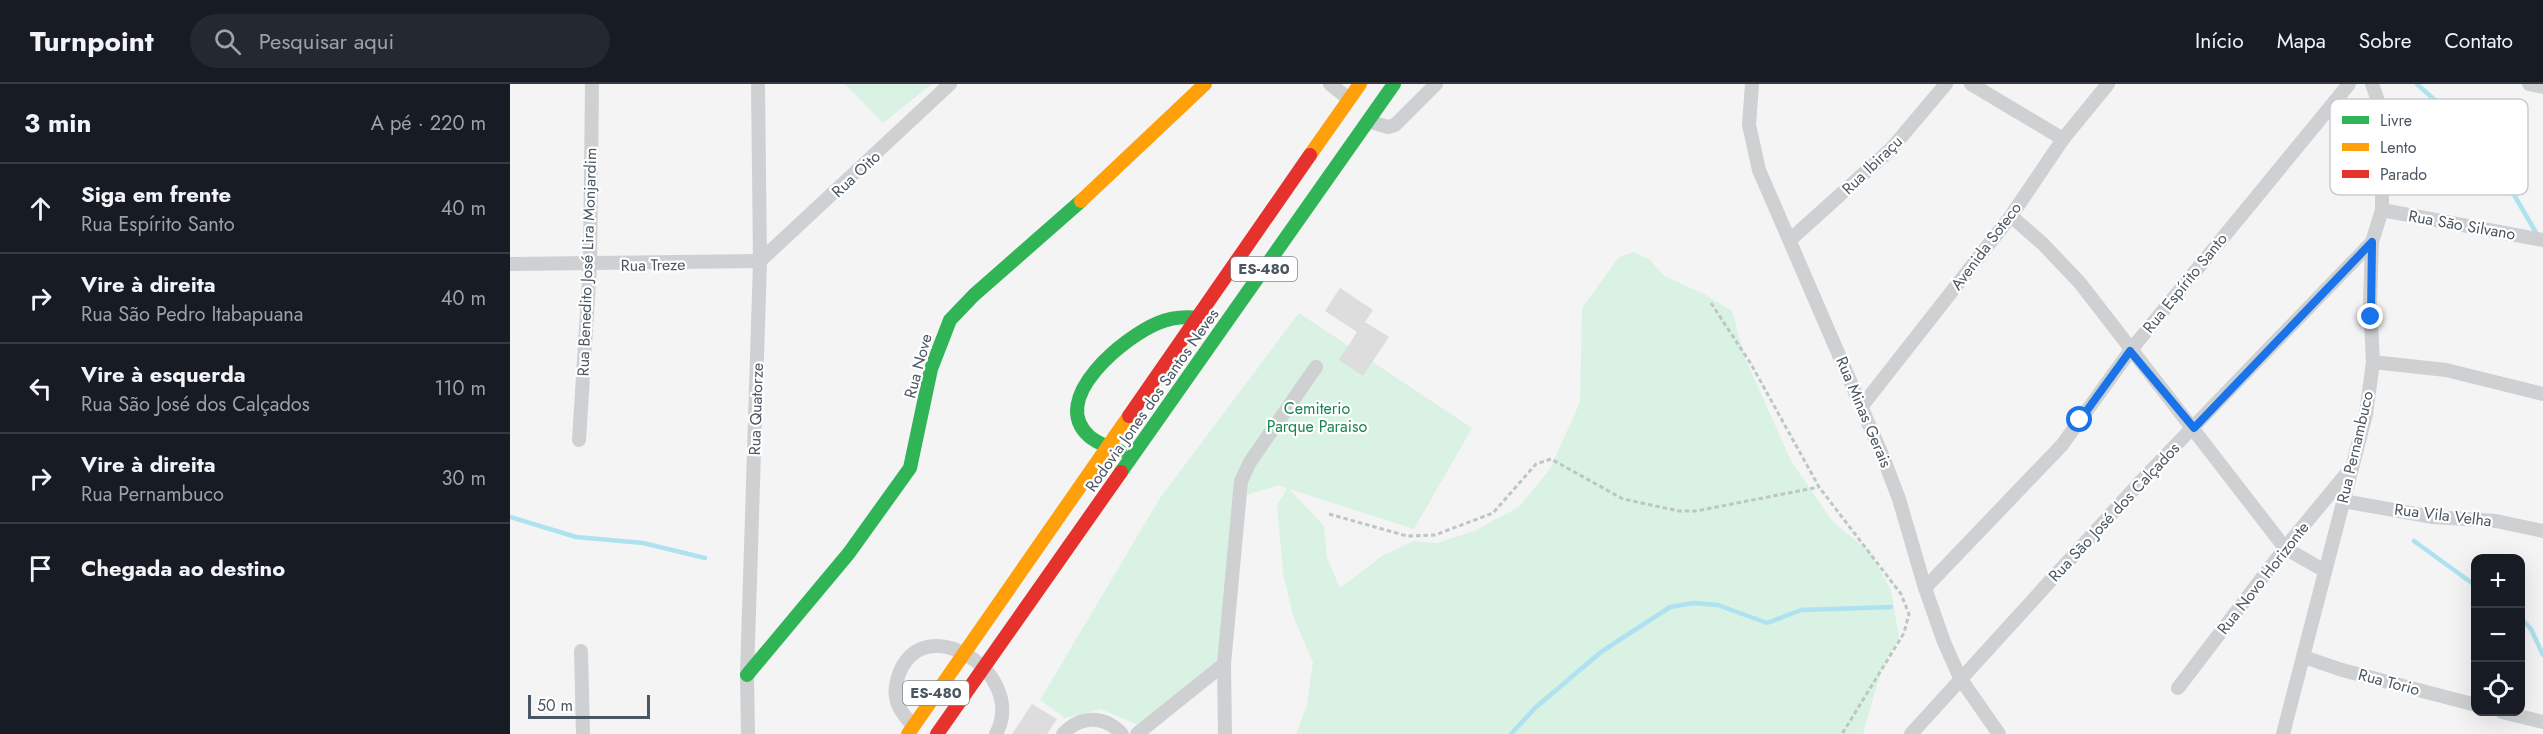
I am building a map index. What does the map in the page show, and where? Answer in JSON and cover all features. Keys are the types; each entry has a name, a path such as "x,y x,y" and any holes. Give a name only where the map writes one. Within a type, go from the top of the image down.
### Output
{"main road":[{"name":"Rua Nove","path":"747,675 849,553 907,474 918,441 931,369 950,320 974,295 1092,192 1205,84"},
{"name":"Rodovia Jones dos Santos Neves","path":"911,730 1360,84"},
{"name":"Rodovia Jones dos Santos Neves","path":"937,734 1394,84"},
{"path":"1133,455 1108,447 1091,438 1079,416 1079,401 1089,374 1123,345 1153,326 1171,318 1199,318"}],"street":[{"name":"Rua Benedito José Lira Monjardim","path":"579,440 590,265 592,84"},
{"name":"Rua Quatorze","path":"748,734 747,675 760,261 758,84"},
{"name":"Rua Oito","path":"760,261 950,84"},
{"path":"1330,84 1349,99"},
{"path":"1368,121 1388,127 1395,125 1436,84"},
{"name":"Rua Minas Gerais","path":"1752,84 1749,125 1759,170 1791,239 1899,499 1925,588 1960,678 1998,734"},
{"name":"Rua Ibiraçu","path":"1791,239 1891,149 1946,84"},
{"path":"1971,84 2063,139"},
{"name":"Avenida Soteco","path":"1862,406 2011,216 2063,139 2108,84"},
{"name":"Rua Espírito Santo","path":"2337,99 2349,84"},
{"name":"Rua Pernambuco","path":"2372,84 2377,99"},
{"path":"2529,84 2543,87"},
{"name":"Rua Espírito Santo","path":"1925,588 2062,445 2130,351 2330,107"},
{"name":"Rua Pernambuco","path":"2283,734 2366,414 2373,362 2370,304 2372,242 2382,210 2382,195"},
{"name":"Rua São Silvano","path":"2382,210 2543,240"},
{"path":"2011,216 2063,263 2130,351 2194,428 2285,548 2325,571"},
{"name":"Rua São José dos Calçados","path":"1911,734 1960,678 2194,428 2372,242"},
{"name":"Rua Treze","path":"510,264 590,265 760,261"},
{"path":"2373,362 2446,370 2543,394"},
{"path":"1225,734 1224,664 1241,481 1250,462 1316,367"},
{"name":"Rua Novo Horizonte","path":"2178,688 2285,548 2351,469"},
{"name":"Rua Vila Velha","path":"2343,501 2433,517 2496,521 2543,531"},
{"path":"911,730 898,708 895,686 905,662 918,648 928,645 963,653 985,667 994,680 1003,709 1004,717 996,734"},
{"path":"581,651 583,734"},
{"name":"Rua Torio","path":"2304,657 2342,670 2471,704"},
{"path":"1137,734 1224,664"},
{"path":"2521,716 2543,722"},
{"path":"1063,734 1070,727 1087,718 1103,722 1122,734"}],"path":[{"path":"1711,303 1751,364 1819,487 1895,586 1909,614 1904,633 1842,734"},
{"path":"1329,514 1407,536 1435,535 1493,513 1536,464 1547,459 1564,464 1623,499 1678,511 1707,509 1819,487"}],"green space":[{"path":"845,84 932,84 883,123"},
{"name":"Cemiterio Parque Paraiso","path":"1634,252 1650,260 1664,276 1704,294 1732,311 1745,358 1791,461 1833,522 1870,552 1891,590 1899,637 1881,671 1863,734 1296,734 1307,705 1313,662 1293,616 1283,572 1277,505 1287,489 1278,485 1237,498 1223,655 1138,725 1101,709 1065,718 1040,700 1160,498 1299,313 1472,428 1414,529 1289,489 1324,526 1327,558 1340,588 1382,556 1414,541 1437,543 1474,531 1519,507 1550,469 1580,402 1582,308 1619,257"}],"building":[{"path":"1340,288 1373,310 1365,322 1389,337 1363,376 1339,360 1357,332 1325,311"},
{"path":"1032,704 1057,719 1047,734 1012,734"}],"waterway":[{"path":"2417,84 2434,99"},
{"path":"2514,195 2538,236"},
{"path":"510,517 576,537 643,543 705,558"},
{"path":"2414,541 2471,582"},
{"path":"1511,734 1535,708 1601,652 1670,607 1694,603 1718,605 1767,623 1801,610 1891,607"},
{"path":"2525,622 2531,629 2543,655"}],"traffic: fast":[{"path":"1121,472 1394,84"},
{"path":"747,675 849,553 910,468 931,369 950,320 974,295 1081,201"},
{"path":"1120,451 1090,437 1079,422 1078,405 1084,388 1111,355 1144,330 1173,318 1199,318"}],"traffic: slow":[{"path":"1081,201 1205,84"},
{"path":"1310,155 1360,84"},
{"path":"908,734 1129,416"}],"traffic: jam":[{"path":"1129,416 1310,155"},
{"path":"937,734 1121,472"}],"route":[{"path":"2080,420 2130,351 2194,428 2372,242 2371,317"}]}
